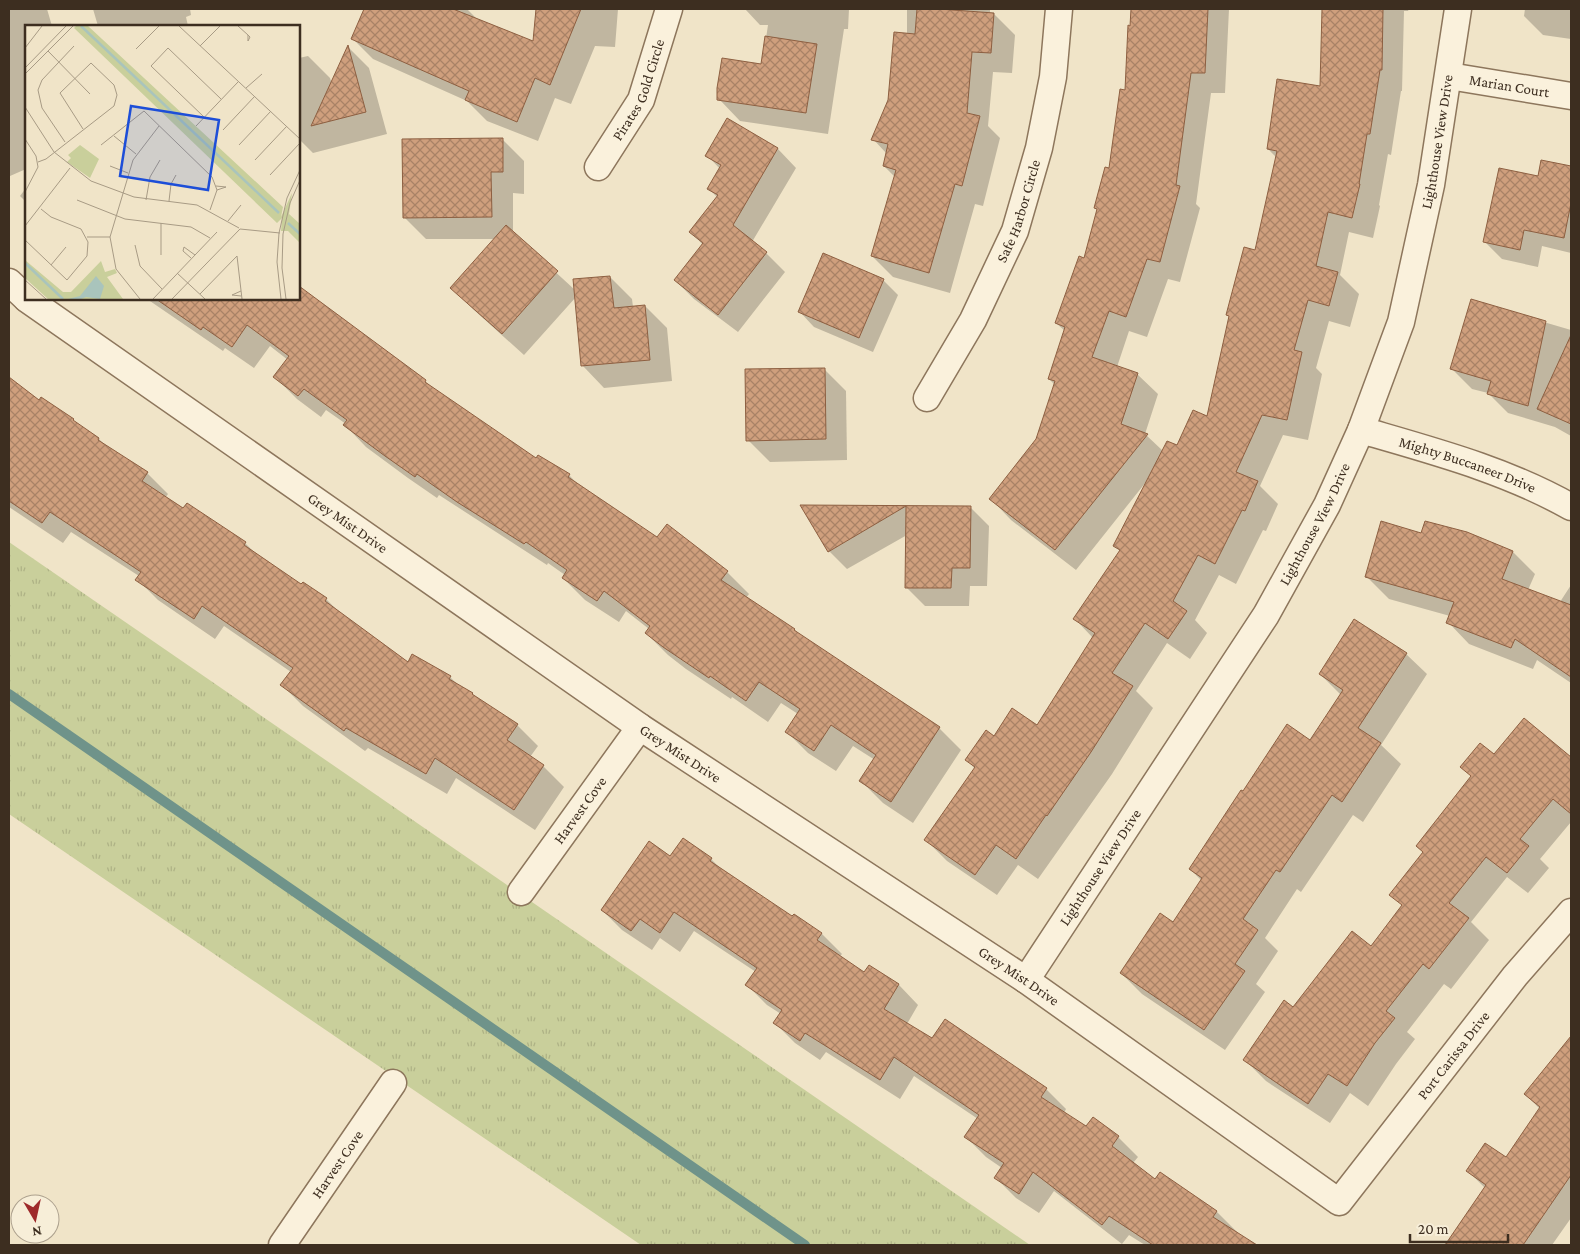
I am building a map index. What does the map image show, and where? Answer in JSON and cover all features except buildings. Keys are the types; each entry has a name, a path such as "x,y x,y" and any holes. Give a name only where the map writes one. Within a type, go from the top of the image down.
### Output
{"street":[{"name":"Pirates Gold Circle","path":"598,167 641,100 669,9"},
{"name":"Safe Harbor Circle","path":"927,398 973,320 1015,231 1040,148 1053,77 1059,9"},
{"name":"Lighthouse View Drive","path":"1026,980 1266,615 1327,506 1361,430 1401,322 1431,185 1458,9"},
{"name":"Marian Court","path":"1449,76 1571,96"},
{"name":"Grey Mist Drive","path":"9,282 25,296"},
{"name":"Grey Mist Drive","path":"30,300 640,727 1026,980 1339,1202"},
{"name":"Mighty Buccaneer Drive","path":"1361,430 1471,462 1554,497 1571,507"},
{"name":"Harvest Cove","path":"521,892 640,727"},
{"name":"Port Carissa Drive","path":"1339,1202 1515,976 1571,912"},
{"name":"Harvest Cove","path":"282,1245 393,1083"}],"green space":[{"path":"9,542 1030,1245 641,1245 9,814"}],"waterway":[{"path":"9,694 805,1245"}]}
